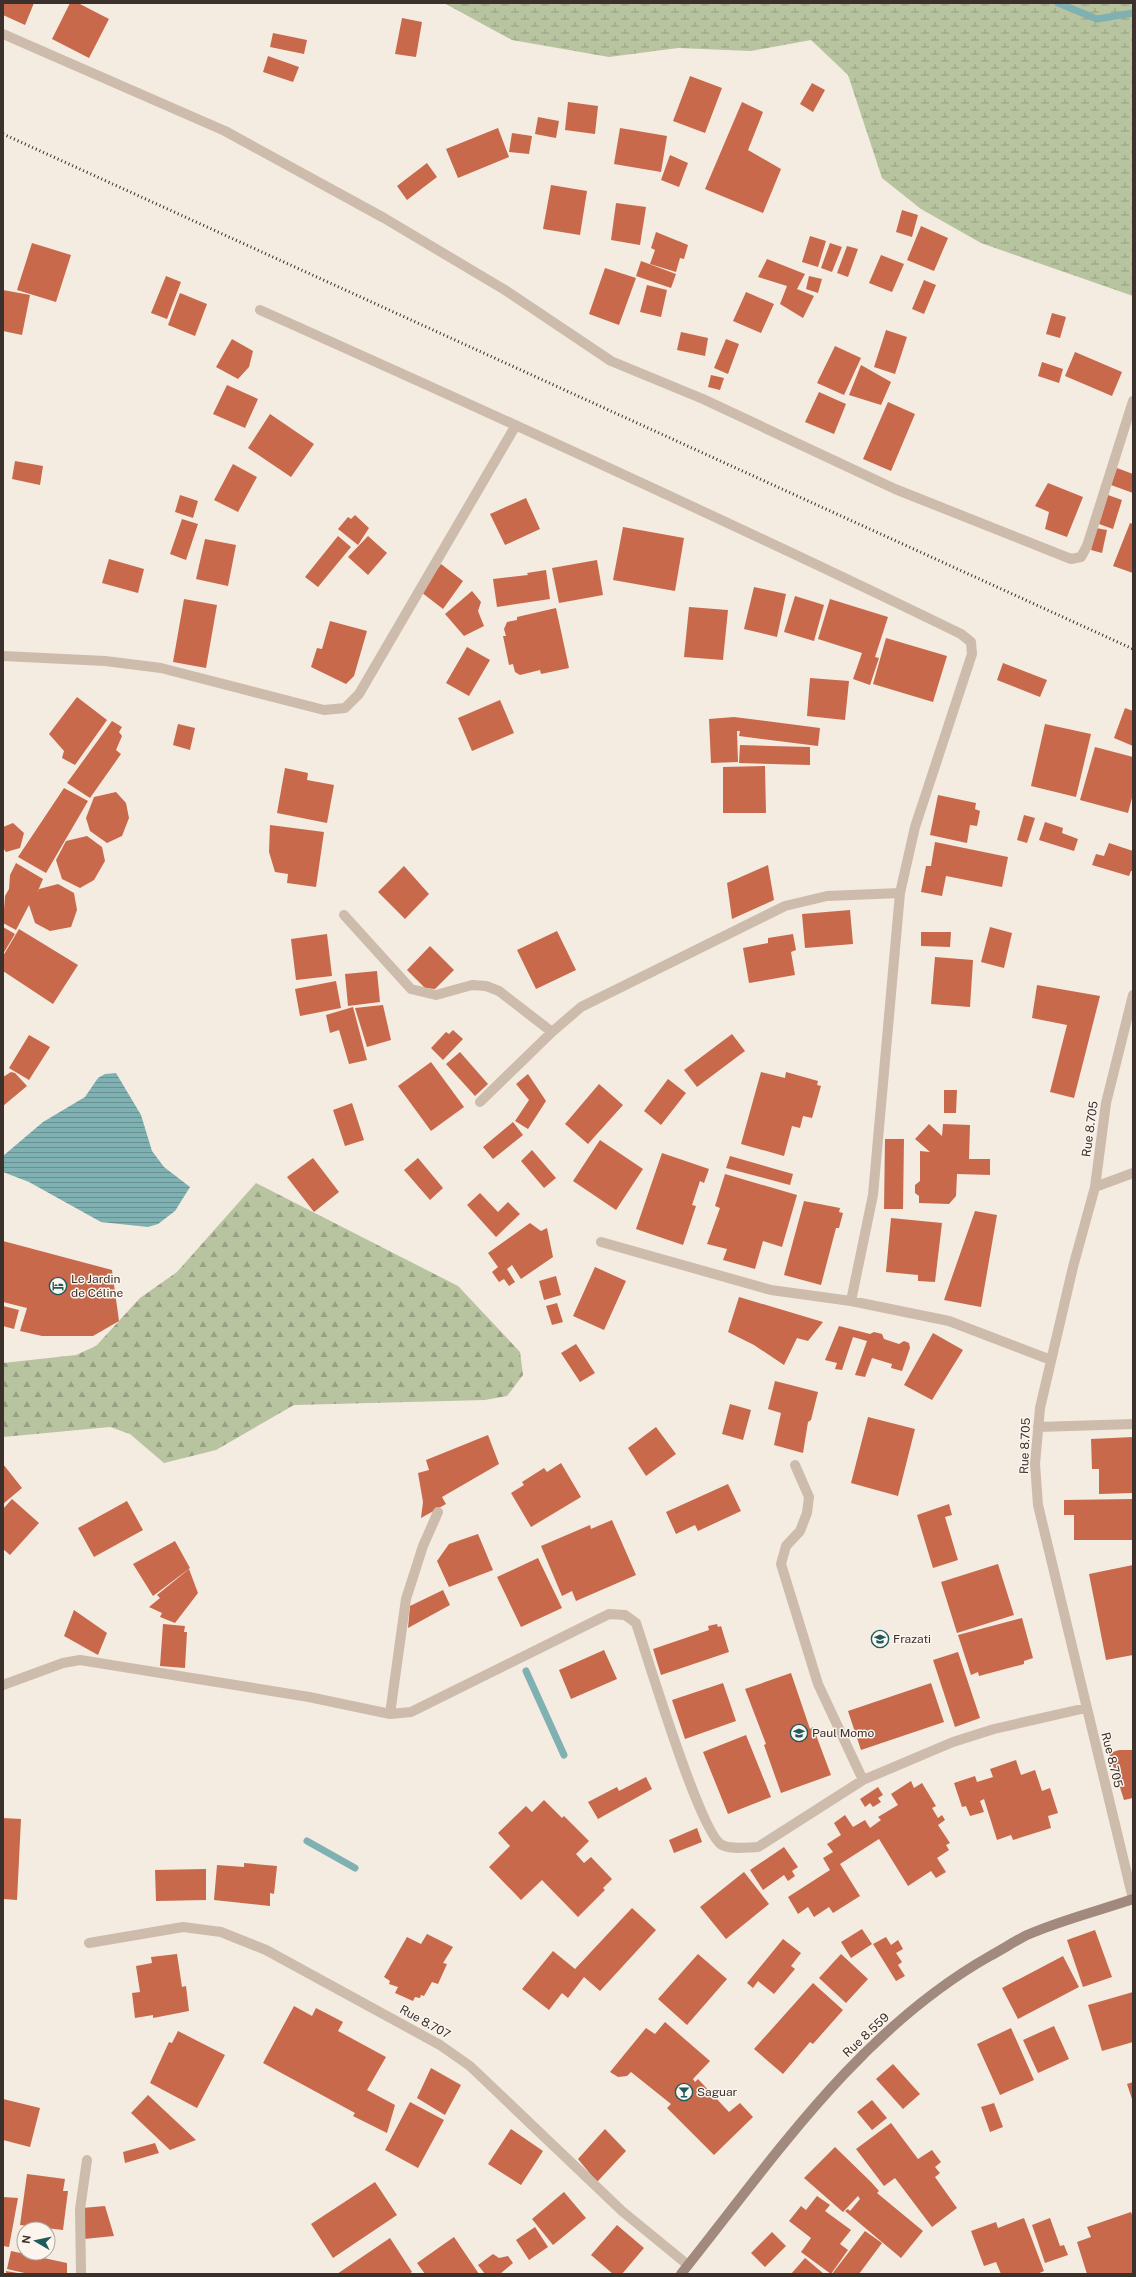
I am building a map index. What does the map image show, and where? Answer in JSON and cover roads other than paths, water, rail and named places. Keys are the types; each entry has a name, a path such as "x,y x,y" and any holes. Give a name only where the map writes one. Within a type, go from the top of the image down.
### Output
{"main road":[{"name":"Rue 8.559","path":"681,2274 814,2108 859,2057 916,2008 960,1974 1027,1935 1133,1899"}],"street":[{"path":"3,34 225,131 384,218 505,290 611,361 703,399 895,489 1071,559 1081,558 1087,546 1133,402"},
{"path":"260,310 516,425 815,563 961,634 971,642 972,654 927,787 915,827 900,892 873,1195 851,1301"},
{"path":"3,656 105,661 161,668 324,710 345,708 359,694 516,425"},
{"path":"480,1102 552,1032 581,1007 784,906 827,896 900,892"},
{"path":"344,915 411,989 436,995 472,986 486,986 499,991 552,1032"},
{"name":"Rue 8.705","path":"1133,994 1106,1104 1096,1187 1073,1267 1040,1408 1035,1464 1038,1505 1133,1899"},
{"path":"1096,1187 1133,1173"},
{"path":"601,1242 771,1290 851,1301 949,1322 1051,1360"},
{"path":"1038,1427 1133,1424"},
{"path":"795,1465 809,1497 807,1513 800,1531 786,1546 781,1564 818,1684 863,1780"},
{"path":"390,1714 406,1599 423,1546 438,1512"},
{"path":"3,1685 63,1663 80,1660 309,1697 390,1714 411,1712 608,1614 625,1614 636,1622 676,1747 711,1834 722,1845 740,1848 758,1847 863,1780 953,1742 994,1729 1086,1708"},
{"name":"Rue 8.707","path":"89,1943 184,1927 221,1932 266,1950 440,2045 470,2066 622,2210 688,2265"},
{"path":"81,2274 80,2209 87,2160"}],"water":[{"path":"116,1073 141,1115 152,1151 164,1167 190,1187 175,1211 158,1224 148,1227 101,1222 29,1182 3,1172 3,1156 43,1122 85,1097 98,1078 105,1074"}],"waterway":[{"path":"1058,3 1097,19 1133,13"},
{"path":"526,1671 564,1755"},
{"path":"307,1841 355,1868"}],"railway":[{"path":"3,134 1133,649"}],"place":[{"name":"Le Jardin de Céline","path":"58,1286"},
{"name":"Frazati","path":"880,1639"},
{"name":"Paul Momo","path":"799,1733"},
{"name":"Saguar","path":"684,2092"}]}
